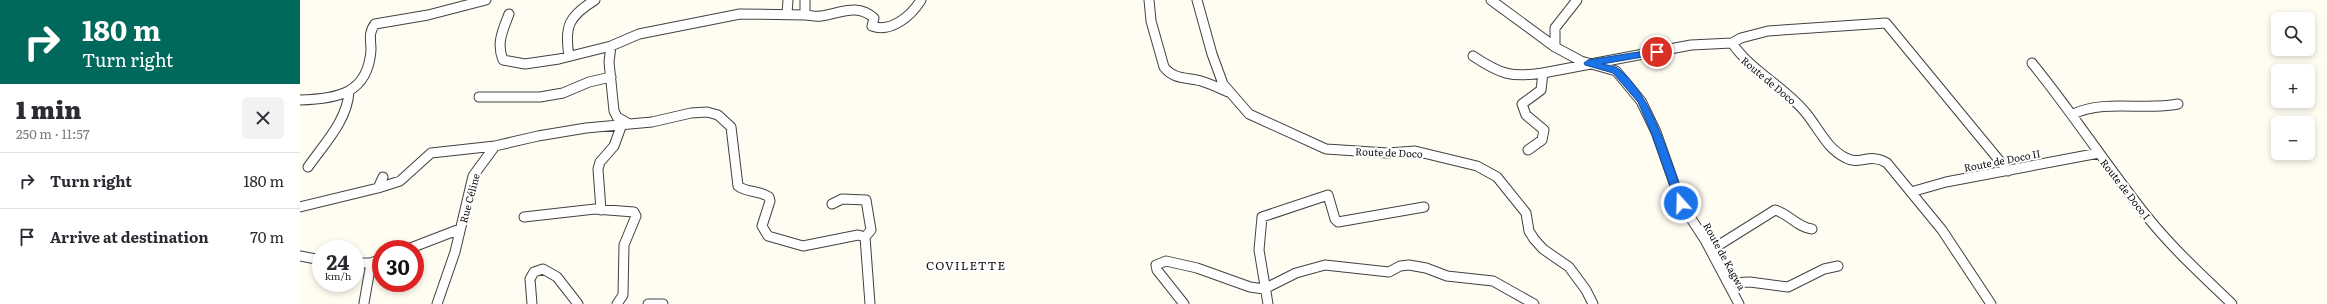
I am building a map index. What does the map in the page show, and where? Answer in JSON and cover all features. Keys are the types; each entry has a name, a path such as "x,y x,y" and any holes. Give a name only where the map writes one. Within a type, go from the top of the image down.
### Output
{"street":[{"path":"300,100 323,101 350,92 361,81 372,48 370,31 375,24 428,15 486,0"},
{"path":"569,56 565,32 568,25 573,16 595,0"},
{"path":"787,13 788,0"},
{"path":"805,0 805,15"},
{"path":"509,14 499,43 498,51 503,60 525,64 611,46 639,34 740,14 787,13 820,16 856,9 869,13 874,18 872,26 875,29 883,28 909,17 921,0"},
{"path":"1149,0 1151,20 1164,67 1168,74 1178,78 1201,81 1228,92"},
{"name":"Route de Doco","path":"1197,0 1212,54 1228,92 1249,114 1326,149 1388,153 1415,152 1435,155 1477,166 1497,177 1526,214 1529,231 1534,239 1543,249 1569,267 1586,290 1593,304"},
{"path":"1491,0 1555,47"},
{"path":"1555,47 1555,28 1577,0"},
{"path":"1473,56 1499,74 1511,77 1544,73 1588,63 1691,45 1732,43 1741,38 1768,31 1835,25 1886,23 2008,171"},
{"name":"Route de Doco","path":"1732,43 1740,56 1802,108 1818,133 1839,154 1855,161 1873,156 1880,157 1887,163 1942,230 1990,304"},
{"path":"611,46 609,62 614,111 622,124"},
{"name":"Route de Kagwa","path":"1555,47 1588,63 1616,71 1641,101 1656,132 1681,203 1711,250 1739,304"},
{"name":"Route de Doco I","path":"2032,64 2060,96 2099,153 2163,236 2232,304"},
{"path":"1528,150 1540,142 1544,130 1523,112 1521,108 1522,104 1542,90 1542,75 1544,73"},
{"path":"480,97 540,97 563,94 589,82 611,77"},
{"path":"308,167 338,124 350,99 350,92"},
{"path":"2073,114 2087,109 2159,108 2178,104"},
{"path":"300,207 378,188 400,181 431,153 495,146 538,136 622,124 652,122 691,113 707,112 718,116 731,127 738,186 745,191 765,193 769,197 770,201 762,226 768,236 804,246 858,235 865,237"},
{"path":"601,210 598,169 600,162 614,146 622,124"},
{"name":"Rue Céline","path":"436,304 455,252 476,170 495,146"},
{"name":"Route de Doco II","path":"1911,192 1946,182 2099,153"},
{"path":"378,188 383,177"},
{"path":"1268,304 1264,289 1258,232 1262,217 1328,195 1338,222 1424,207"},
{"path":"832,204 842,199 866,200 871,230 865,237 870,304"},
{"path":"524,217 547,212 601,210 634,212 636,216 624,245 623,295 617,304"},
{"path":"1711,250 1775,210 1785,213 1801,226 1812,229"},
{"path":"424,243 460,229"},
{"path":"300,256 312,258"},
{"path":"1184,304 1158,270 1156,265 1166,261 1197,268 1250,287 1264,289 1296,273 1325,265 1389,272 1400,266 1409,265 1426,268 1448,276 1477,277 1494,280 1534,304"},
{"path":"364,263 371,263 364,303"},
{"path":"1728,283 1750,282 1788,287 1824,269 1838,266"},
{"path":"532,304 530,279 534,272 544,269 558,277 578,304"},
{"path":"648,304 663,304"}],"district":[{"name":"COVILETTE","path":"966,265"}],"route":[{"path":"1657,52 1588,63 1616,71 1641,101 1656,132 1681,203"}]}
